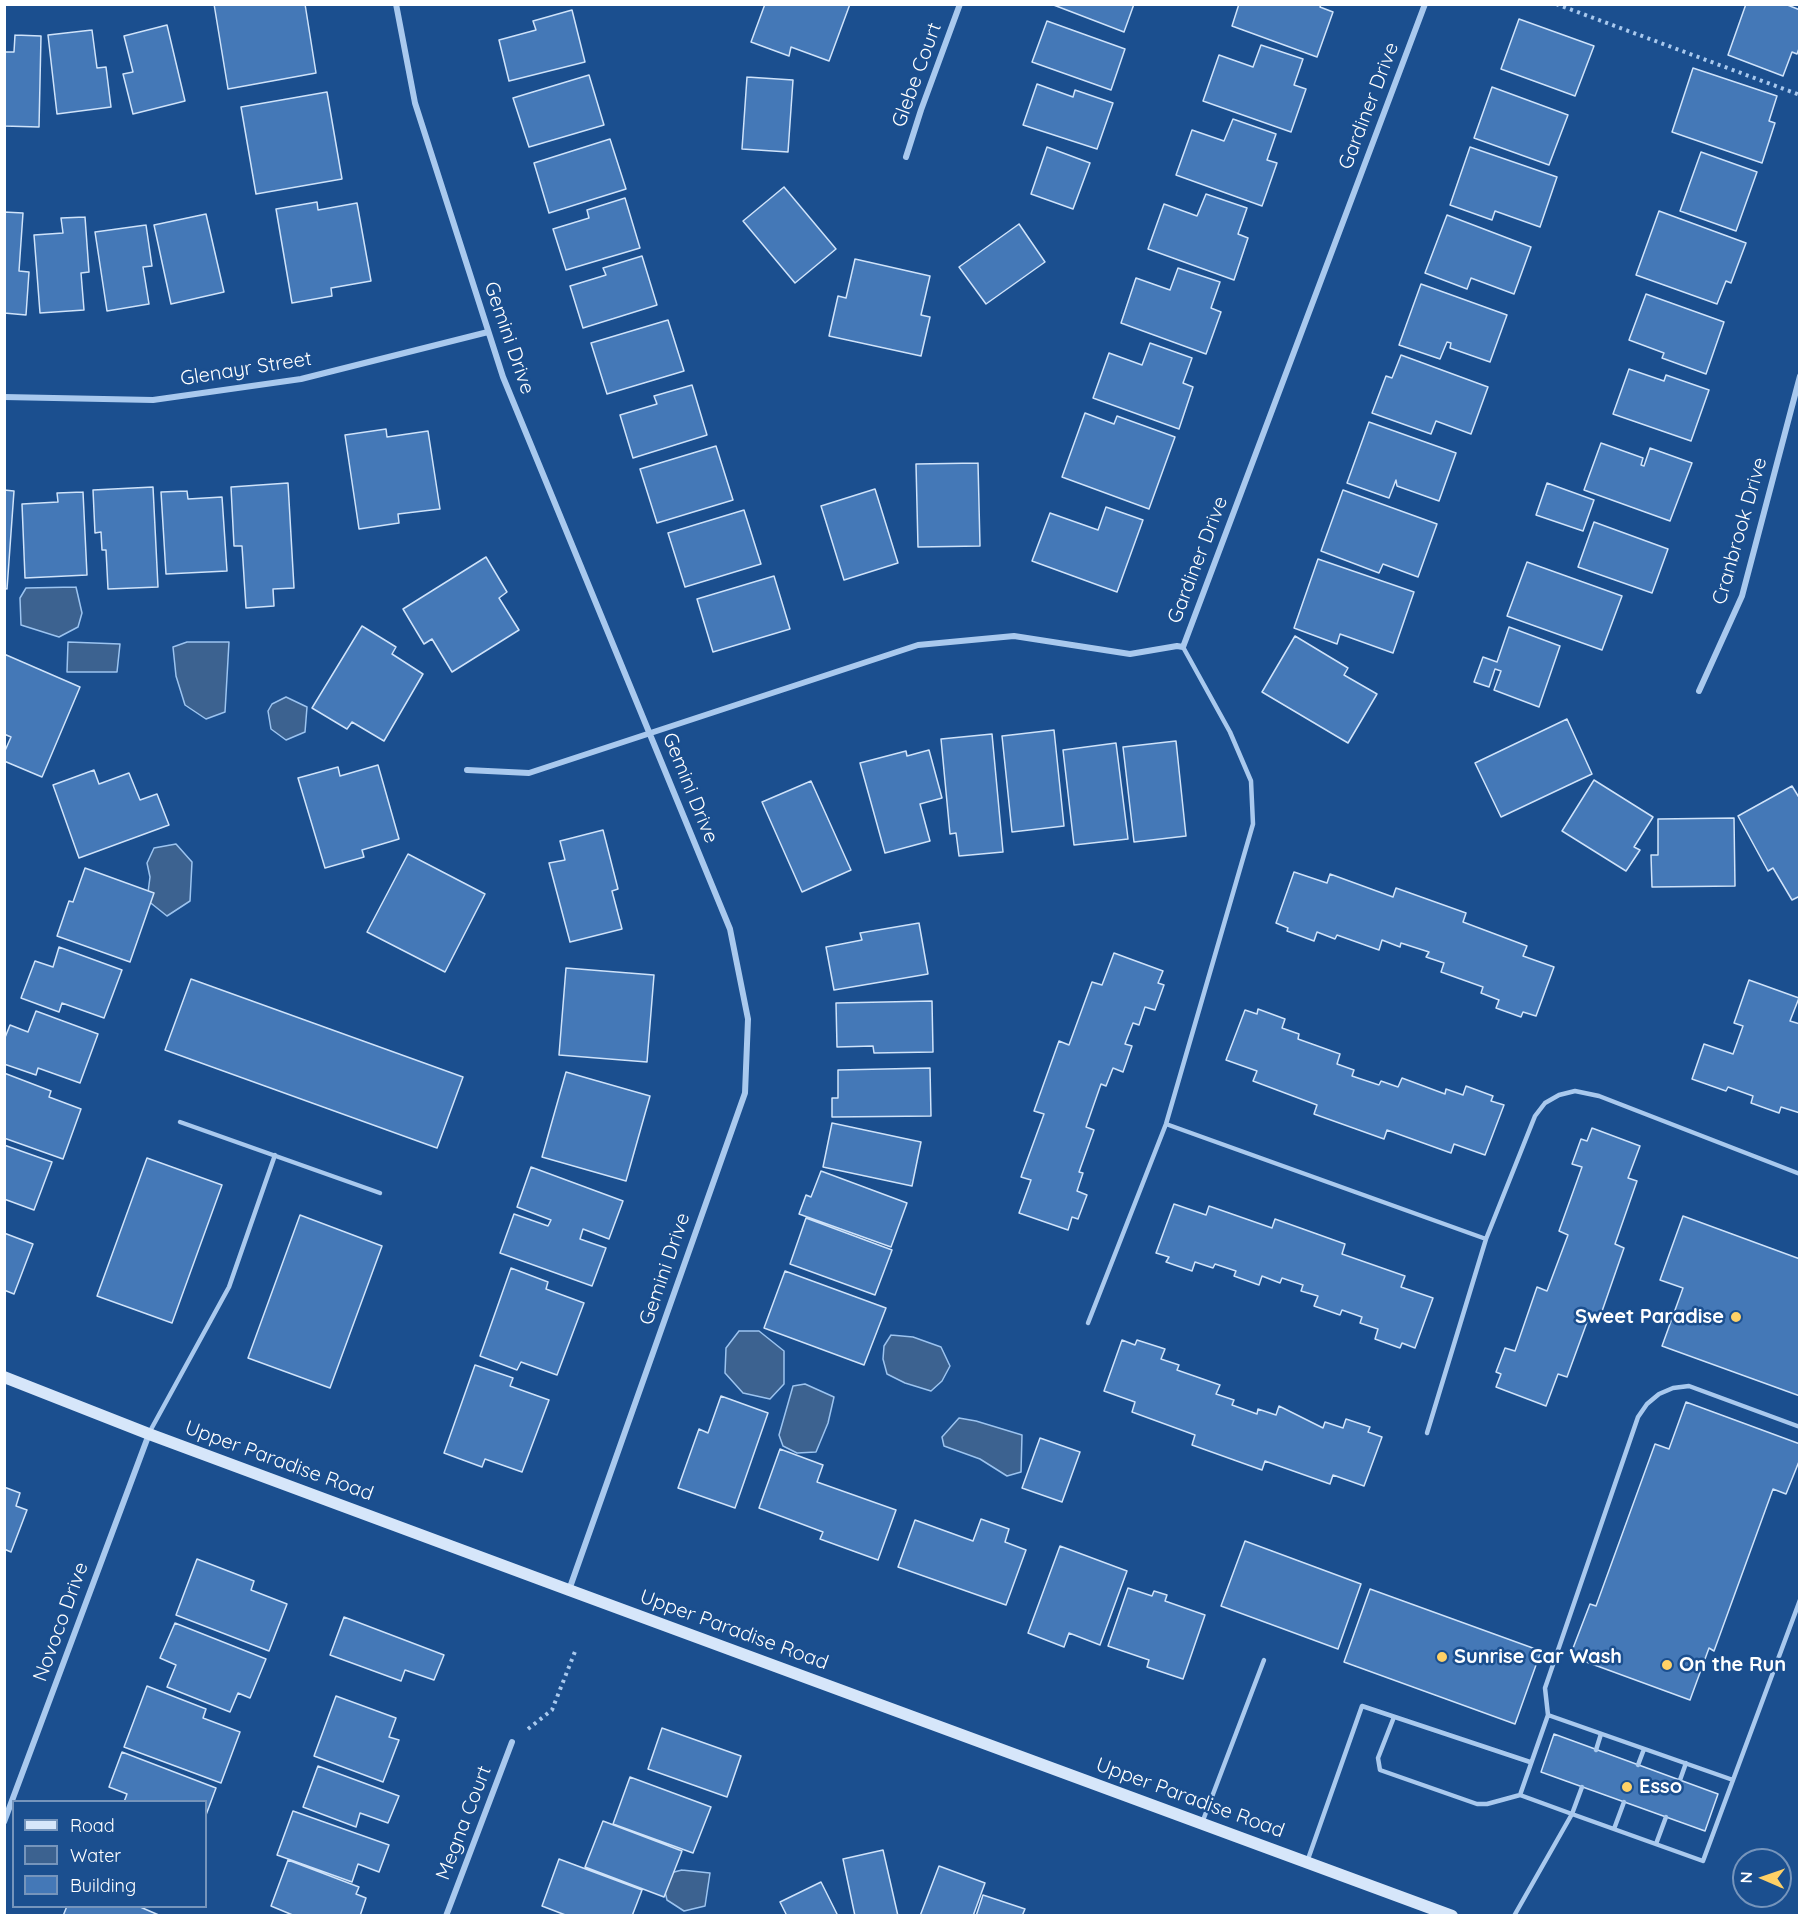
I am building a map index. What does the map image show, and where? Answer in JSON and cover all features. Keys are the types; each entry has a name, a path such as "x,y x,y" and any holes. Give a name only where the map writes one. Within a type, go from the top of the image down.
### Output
{"main road":[{"name":"Upper Paradise Road","path":"4,1377 149,1434 1452,1916"}],"street":[{"name":"Gemini Drive","path":"396,4 415,103 503,377 730,929 748,1019 745,1093 569,1590"},
{"name":"Glebe Court","path":"906,158 960,4"},
{"name":"Gardiner Drive","path":"468,770 529,773 918,645 1014,636 1130,654 1183,646 1425,4"},
{"name":"Glenayr Street","path":"4,397 153,400 301,379 488,332"},
{"name":"Cranbrook Drive","path":"1699,691 1742,596 1800,376"},
{"name":"Novoco Drive","path":"12,1800 149,1434"},
{"name":"Megna Court","path":"446,1916 512,1742"},
{"name":"Novoco Drive","path":"4,1822 12,1801"}],"lane":[{"path":"1088,1323 1166,1124 1253,824 1251,781 1230,732 1183,646"},
{"path":"1427,1433 1486,1239 1535,1116 1545,1103 1559,1095 1575,1091 1599,1096 1800,1174"},
{"path":"180,1122 380,1194"},
{"path":"1166,1124 1486,1239"},
{"path":"149,1434 229,1287 275,1155"},
{"path":"1520,1795 1548,1715 1545,1688 1638,1417 1647,1404 1659,1394 1673,1388 1689,1386 1800,1427"},
{"path":"1394,1717 1378,1758 1380,1770 1477,1804 1487,1804 1520,1795 1703,1861 1800,1600"},
{"path":"1202,1823 1264,1660"},
{"path":"1307,1862 1362,1706 1530,1762"},
{"path":"1548,1715 1733,1780"},
{"path":"1596,1750 1601,1734"},
{"path":"1638,1765 1644,1749"},
{"path":"1680,1780 1686,1763"},
{"path":"1514,1916 1572,1814 1582,1787"},
{"path":"1614,1829 1624,1802"},
{"path":"1656,1844 1666,1818"}],"path":[{"path":"1556,4 1800,95"},
{"path":"512,1742 552,1710 576,1649"}],"water":[{"path":"76,587 82,613 78,627 59,637 21,625 20,598 26,588"},
{"path":"68,642 120,644 117,672 67,672"},
{"path":"187,642 229,642 225,712 206,719 185,705 176,676 173,647"},
{"path":"286,697 307,707 305,732 286,740 271,729 268,711 272,704"},
{"path":"176,844 192,862 190,901 167,916 147,900 150,877 147,863 154,848"},
{"path":"739,1331 759,1331 784,1351 784,1384 770,1399 743,1393 725,1373 726,1348"},
{"path":"891,1335 913,1337 941,1347 950,1366 942,1381 931,1391 905,1383 887,1374 883,1359 884,1346"},
{"path":"805,1384 834,1397 828,1423 816,1452 797,1453 783,1446 779,1435 793,1386"},
{"path":"959,1418 1022,1435 1021,1472 1007,1476 980,1459 944,1446 942,1437"},
{"path":"682,1870 710,1873 705,1906 684,1911 667,1900 664,1888 670,1873"}],"building":[{"path":"214,4 305,4 316,73 228,89"},
{"path":"765,4 850,4 829,61 791,47 789,56 751,42"},
{"path":"1051,4 1134,4 1124,32"},
{"path":"1239,4 1321,4 1320,7 1333,12 1317,57 1232,26"},
{"path":"1746,4 1785,4 1800,10 1800,46 1797,54 1792,52 1783,76 1728,55"},
{"path":"572,10 585,62 509,81 499,40 536,30 533,21"},
{"path":"1519,19 1594,46 1575,96 1501,69"},
{"path":"1047,21 1125,49 1111,90 1032,62"},
{"path":"167,25 185,101 133,114 123,74 133,72 124,36"},
{"path":"92,30 97,68 106,67 111,107 57,114 48,35"},
{"path":"15,35 41,36 39,127 4,126 4,52 14,52"},
{"path":"1261,45 1303,59 1294,85 1306,89 1291,132 1203,101 1219,55 1253,67"},
{"path":"1693,68 1777,96 1769,121 1775,123 1762,163 1672,132"},
{"path":"589,75 604,125 529,147 513,98"},
{"path":"747,77 793,80 788,152 742,149"},
{"path":"1037,84 1073,97 1075,90 1113,103 1097,149 1023,125"},
{"path":"1492,87 1568,115 1549,165 1474,138"},
{"path":"327,92 342,179 256,194 241,107"},
{"path":"1233,119 1276,134 1267,160 1277,163 1262,206 1176,175 1192,130 1224,141"},
{"path":"610,139 626,189 549,213 534,163"},
{"path":"1047,147 1090,163 1073,209 1031,194"},
{"path":"1470,147 1557,177 1540,227 1495,211 1492,220 1450,205"},
{"path":"1701,152 1757,172 1736,231 1680,211"},
{"path":"784,187 836,249 795,283 743,221"},
{"path":"1206,194 1247,208 1238,234 1248,238 1234,280 1148,249 1164,204 1197,216"},
{"path":"625,198 640,248 566,270 553,229 589,218 587,210"},
{"path":"317,202 318,210 357,203 371,281 331,288 332,296 292,303 276,209"},
{"path":"1659,211 1746,243 1731,283 1726,281 1717,304 1636,275"},
{"path":"4,212 23,213 19,271 29,272 26,315 4,313"},
{"path":"206,214 224,292 171,304 154,225"},
{"path":"1447,215 1531,247 1514,294 1471,278 1467,289 1425,273"},
{"path":"85,217 89,272 81,273 84,310 40,313 34,235 63,233 61,218"},
{"path":"1019,224 1045,262 986,304 959,267"},
{"path":"146,225 152,266 143,267 149,304 107,311 95,232"},
{"path":"642,256 657,305 583,328 570,286 606,275 603,268"},
{"path":"855,259 930,276 921,315 930,317 921,356 829,336 838,296 846,298"},
{"path":"1178,268 1220,282 1211,308 1221,312 1206,354 1121,323 1136,278 1170,290"},
{"path":"1421,284 1507,315 1490,362 1450,348 1451,343 1447,342 1440,359 1399,345"},
{"path":"1646,294 1724,322 1706,374 1662,358 1664,353 1629,340"},
{"path":"668,320 684,371 607,394 591,343"},
{"path":"1150,343 1192,358 1183,383 1193,387 1179,429 1093,398 1109,353 1142,365"},
{"path":"1401,355 1488,387 1471,434 1436,421 1431,434 1372,413 1386,376 1392,378"},
{"path":"1629,369 1664,381 1666,375 1709,390 1691,441 1613,414"},
{"path":"692,385 707,435 633,458 620,415 657,404 654,396"},
{"path":"1085,413 1114,424 1117,416 1175,437 1149,509 1062,477"},
{"path":"1369,422 1456,453 1439,501 1397,486 1396,480 1389,498 1347,483"},
{"path":"386,429 387,437 428,431 440,509 398,514 399,523 359,529 345,435"},
{"path":"1601,443 1643,458 1641,465 1644,466 1650,448 1692,463 1670,521 1584,490"},
{"path":"716,446 733,500 657,523 640,469"},
{"path":"978,463 980,546 918,547 916,464"},
{"path":"288,483 294,588 273,589 274,606 246,608 242,546 234,546 231,487"},
{"path":"1547,483 1594,500 1583,531 1536,515"},
{"path":"153,487 158,587 108,589 106,550 102,550 101,532 95,533 93,490"},
{"path":"875,489 898,563 844,580 821,506"},
{"path":"4,490 14,491 7,589 4,588"},
{"path":"1343,490 1437,524 1418,577 1383,564 1379,573 1321,551"},
{"path":"187,491 188,499 222,497 227,571 166,574 161,492"},
{"path":"83,492 87,575 25,578 22,504 58,502 57,493"},
{"path":"1106,507 1143,520 1117,592 1032,561 1050,513 1098,530"},
{"path":"744,510 761,564 685,587 668,533"},
{"path":"1594,522 1668,549 1652,593 1578,567"},
{"path":"486,557 507,592 499,598 519,630 452,672 432,639 424,644 403,609"},
{"path":"1318,559 1414,592 1393,653 1340,634 1337,644 1294,628"},
{"path":"1527,562 1622,596 1602,650 1507,616"},
{"path":"774,576 790,629 713,652 697,599"},
{"path":"362,626 396,647 392,654 423,674 384,741 352,722 347,729 312,708"},
{"path":"1509,627 1560,646 1539,707 1494,690 1501,671 1495,669 1489,687 1474,682 1483,657 1497,662"},
{"path":"1295,636 1348,668 1344,675 1377,694 1348,743 1262,692"},
{"path":"4,654 80,687 42,777 4,761 4,753 11,737 4,734"},
{"path":"1567,719 1592,774 1501,817 1475,763"},
{"path":"1054,730 1064,826 1012,832 1002,736"},
{"path":"992,734 1003,852 959,856 956,833 950,834 941,739"},
{"path":"1176,741 1186,836 1134,842 1123,747"},
{"path":"1116,743 1128,839 1074,845 1063,750"},
{"path":"929,750 942,798 920,804 930,841 885,853 860,763 906,751 907,756"},
{"path":"378,765 399,839 362,850 364,857 325,868 298,778 338,767 340,776"},
{"path":"94,770 99,784 129,773 140,800 157,794 169,825 79,858 53,785"},
{"path":"1594,780 1653,817 1634,847 1640,850 1626,871 1562,831"},
{"path":"811,781 851,870 802,892 762,802"},
{"path":"1792,786 1800,799 1800,896 1792,900 1773,868 1768,871 1738,816"},
{"path":"1734,818 1735,886 1652,887 1651,855 1658,855 1658,819"},
{"path":"603,830 618,889 612,891 622,929 570,942 549,863 565,860 560,841"},
{"path":"408,854 485,894 445,972 367,932"},
{"path":"85,868 154,893 130,962 57,936 69,901 73,902"},
{"path":"1294,872 1327,883 1330,874 1393,897 1396,888 1466,913 1463,922 1527,946 1523,956 1554,967 1536,1016 1523,1012 1521,1017 1496,1008 1499,1000 1481,993 1483,987 1441,972 1444,963 1426,957 1429,952 1401,943 1400,947 1382,940 1379,950 1337,935 1335,939 1317,932 1314,941 1287,931 1288,928 1276,923"},
{"path":"919,923 928,974 834,990 826,947 862,940 860,933"},
{"path":"59,947 122,970 104,1018 62,1003 59,1012 21,998 35,961 53,967"},
{"path":"1114,953 1163,971 1158,983 1164,985 1155,1010 1145,1007 1139,1025 1133,1023 1125,1044 1132,1046 1123,1072 1113,1068 1106,1086 1101,1084 1086,1127 1094,1130 1079,1172 1083,1173 1077,1191 1087,1195 1078,1219 1072,1217 1068,1230 1019,1213 1031,1180 1021,1177 1044,1114 1034,1111 1059,1041 1069,1045 1092,982 1102,985"},
{"path":"566,968 654,975 647,1062 559,1055"},
{"path":"191,979 463,1077 437,1148 165,1050"},
{"path":"1749,980 1799,998 1790,1021 1800,1024 1800,1113 1781,1107 1779,1113 1751,1103 1753,1096 1728,1087 1726,1091 1692,1079 1704,1044 1733,1054 1743,1026 1734,1023"},
{"path":"932,1001 933,1052 874,1053 873,1046 837,1047 836,1003"},
{"path":"1258,1009 1285,1019 1282,1028 1299,1034 1298,1039 1340,1054 1337,1064 1354,1070 1352,1076 1379,1085 1381,1081 1398,1087 1402,1078 1445,1094 1446,1089 1463,1095 1466,1086 1493,1096 1491,1101 1504,1105 1485,1155 1454,1144 1451,1153 1387,1130 1384,1139 1314,1114 1317,1105 1253,1081 1257,1071 1226,1060 1245,1010 1257,1014"},
{"path":"36,1011 98,1034 80,1083 38,1068 36,1075 4,1064 4,1040 10,1025 28,1032"},
{"path":"930,1068 931,1116 832,1117 832,1098 838,1098 838,1070"},
{"path":"566,1072 650,1096 626,1181 542,1157"},
{"path":"4,1073 51,1091 49,1097 81,1109 63,1159 4,1138"},
{"path":"832,1123 921,1142 912,1186 823,1167"},
{"path":"1592,1128 1640,1146 1628,1178 1637,1181 1615,1244 1624,1248 1600,1317 1590,1314 1567,1377 1558,1374 1546,1406 1496,1387 1501,1374 1496,1372 1505,1348 1515,1351 1537,1287 1547,1291 1568,1235 1559,1231 1582,1167 1572,1164 1581,1139 1587,1141"},
{"path":"4,1145 52,1162 34,1210 4,1199"},
{"path":"147,1158 222,1185 172,1323 97,1296"},
{"path":"531,1167 623,1201 609,1239 583,1229 580,1239 606,1248 592,1286 500,1253 514,1214 548,1226 551,1220 517,1207"},
{"path":"821,1171 907,1203 891,1247 799,1214 806,1195 811,1197"},
{"path":"1174,1204 1206,1215 1209,1206 1272,1228 1275,1219 1345,1244 1342,1254 1405,1276 1401,1287 1433,1298 1415,1348 1402,1343 1400,1348 1375,1339 1378,1329 1360,1323 1362,1317 1342,1310 1340,1315 1314,1306 1318,1296 1301,1291 1303,1285 1282,1278 1280,1283 1262,1276 1259,1285 1234,1276 1236,1271 1215,1264 1213,1268 1195,1262 1192,1271 1166,1262 1169,1257 1156,1253"},
{"path":"300,1215 382,1246 330,1388 248,1358"},
{"name":"Sweet Paradise","path":"1683,1216 1800,1259 1800,1396 1662,1346 1683,1288 1660,1280"},
{"path":"806,1218 892,1250 875,1295 790,1264"},
{"path":"4,1233 33,1244 14,1294 4,1290"},
{"path":"511,1268 548,1282 546,1289 584,1303 557,1375 521,1362 517,1370 480,1356"},
{"path":"785,1271 886,1308 864,1365 764,1328"},
{"path":"1122,1340 1135,1345 1137,1340 1165,1349 1161,1359 1179,1365 1177,1370 1220,1385 1216,1394 1234,1400 1232,1405 1257,1414 1258,1409 1276,1415 1279,1406 1323,1428 1325,1422 1343,1428 1346,1419 1370,1427 1368,1432 1382,1437 1364,1486 1333,1475 1330,1484 1265,1461 1262,1470 1192,1445 1195,1435 1132,1412 1135,1402 1104,1391"},
{"path":"475,1365 513,1378 510,1386 549,1400 522,1472 485,1459 482,1467 444,1453"},
{"path":"721,1396 768,1413 735,1508 678,1488 699,1429 708,1433"},
{"path":"1686,1402 1800,1444 1800,1459 1786,1494 1773,1489 1714,1651 1709,1648 1690,1700 1570,1656 1590,1604 1596,1606 1655,1444 1669,1449"},
{"path":"1040,1438 1080,1452 1062,1502 1022,1488"},
{"path":"780,1449 823,1465 817,1482 896,1510 878,1560 820,1539 823,1532 759,1508"},
{"path":"4,1487 20,1493 16,1506 27,1510 11,1552 4,1549"},
{"path":"981,1519 1009,1529 1005,1542 1026,1550 1006,1605 898,1567 915,1520 973,1541"},
{"path":"1245,1541 1361,1584 1338,1649 1221,1606"},
{"path":"1060,1546 1127,1571 1100,1645 1069,1633 1064,1647 1028,1633"},
{"path":"197,1559 254,1581 251,1590 287,1604 269,1651 176,1615"},
{"path":"1128,1588 1152,1596 1154,1591 1167,1595 1165,1601 1205,1615 1183,1679 1147,1667 1149,1660 1108,1646"},
{"name":"Sunrise Car Wash","path":"1370,1589 1541,1651 1515,1724 1344,1662"},
{"path":"344,1617 444,1655 434,1680 405,1670 401,1681 330,1655"},
{"path":"175,1623 266,1659 250,1698 238,1693 230,1712 167,1687 176,1665 160,1658"},
{"path":"147,1686 206,1709 203,1718 240,1732 221,1783 124,1747"},
{"path":"336,1696 396,1718 389,1737 399,1740 383,1782 314,1756"},
{"path":"662,1728 741,1756 727,1797 648,1769"},
{"path":"1554,1734 1718,1794 1705,1831 1541,1772"},
{"path":"122,1752 216,1788 207,1812 207,1800 125,1800 127,1794 109,1787"},
{"path":"318,1766 399,1796 388,1823 360,1813 356,1827 303,1807"},
{"path":"630,1777 711,1807 693,1853 613,1824"},
{"path":"293,1811 389,1845 379,1872 358,1864 352,1882 277,1855"},
{"path":"603,1821 682,1851 664,1897 585,1867"},
{"path":"883,1850 898,1916 855,1916 843,1859"},
{"path":"559,1859 642,1890 632,1916 568,1916 542,1906"},
{"path":"288,1860 359,1887 356,1894 366,1898 360,1916 295,1916 271,1906"},
{"path":"939,1866 985,1883 973,1916 920,1916"},
{"path":"821,1882 838,1916 787,1916 780,1902"},
{"path":"983,1895 1025,1909 1022,1916 976,1916"},
{"path":"66,1908 143,1908 161,1916 63,1916"}],"place":[{"name":"Sweet Paradise","path":"1736,1317"},
{"name":"Sunrise Car Wash","path":"1442,1657"},
{"name":"On the Run","path":"1667,1665"},
{"name":"Esso","path":"1627,1787"}]}
